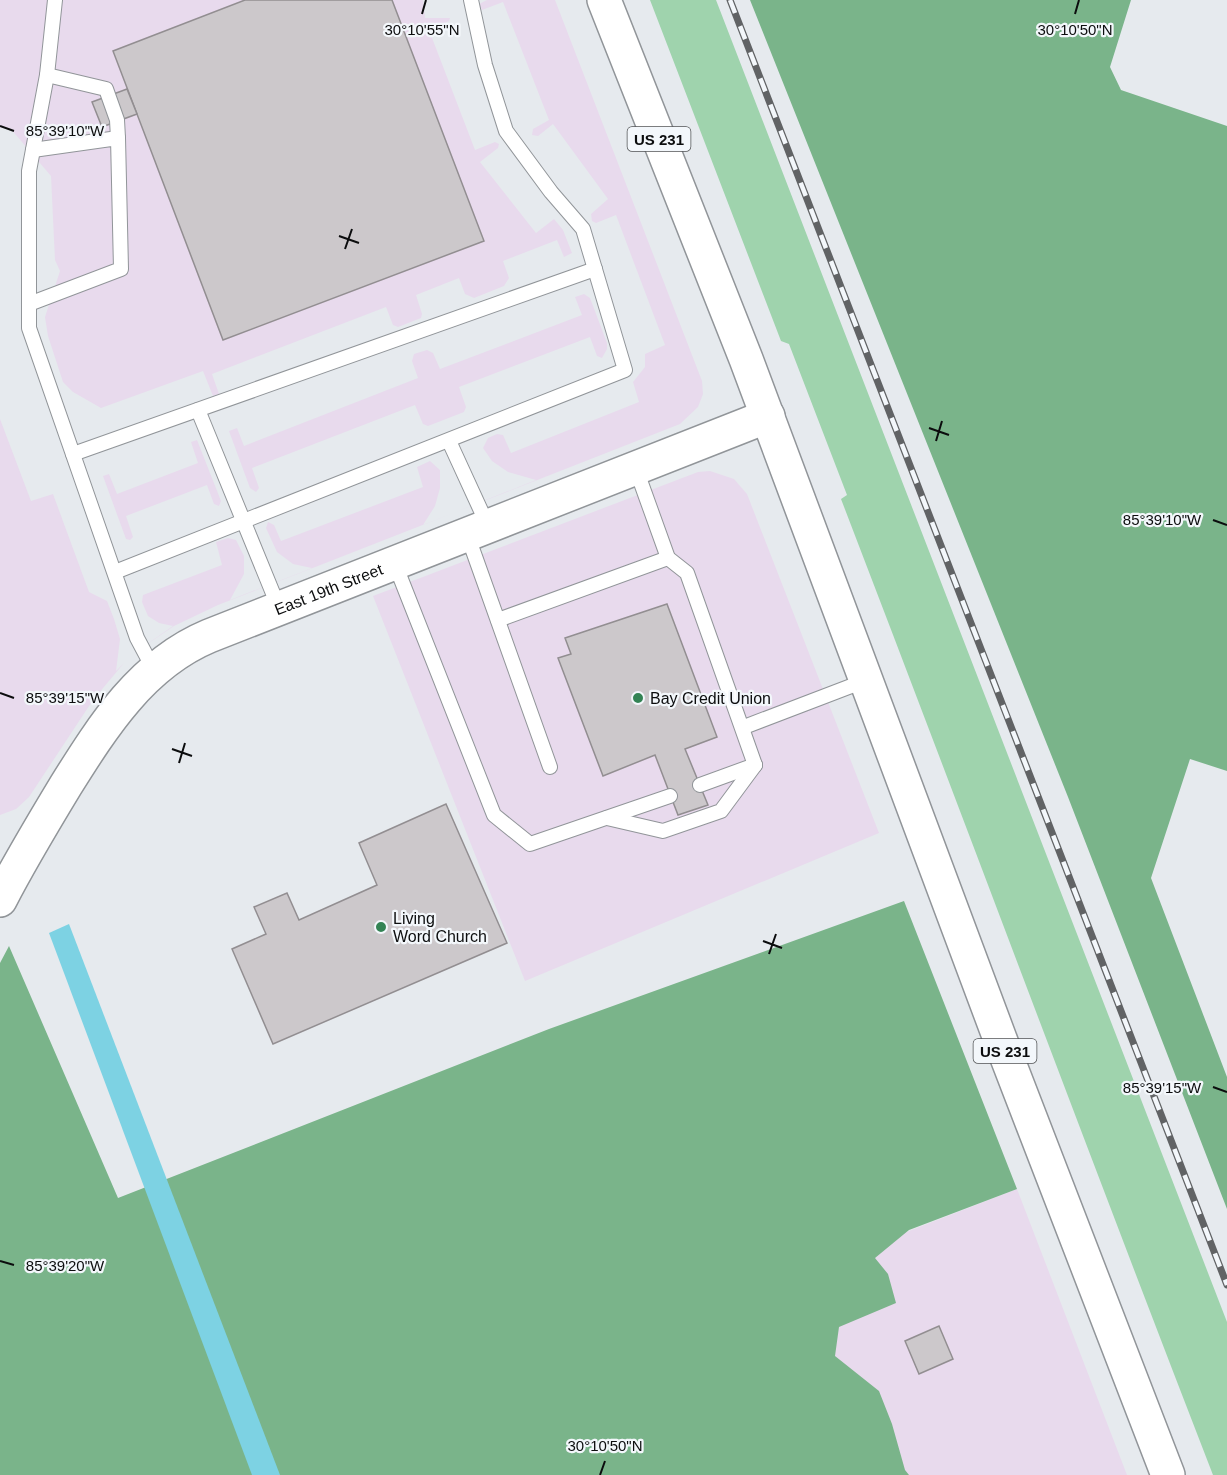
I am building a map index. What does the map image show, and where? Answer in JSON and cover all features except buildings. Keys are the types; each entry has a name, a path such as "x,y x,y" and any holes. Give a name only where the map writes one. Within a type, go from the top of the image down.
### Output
{"main road":[{"name":"US 231","path":"604,0 768,416 1006,1055 1168,1475"},
{"name":"US 231","path":"690,216 714,279"},
{"name":"East 19th Street","path":"0,900 34,836 93,743 130,693 154,670 200,639 768,416"}],"lane":[{"path":"55,0 47,75 29,171 29,328 137,638 154,670"},
{"path":"115,572 625,370 583,229 550,192 506,131 485,65 471,0"},
{"path":"29,304 121,269 117,120 106,89 47,75"},
{"path":"33,150 118,138"},
{"path":"73,454 595,269"},
{"path":"198,410 279,608"},
{"path":"449,441 478,530 498,620 550,767"},
{"path":"636,469 668,558 687,573 744,727 755,765"},
{"path":"498,620 668,558"},
{"path":"395,564 494,815 530,844 670,796"},
{"path":"744,727 867,680"},
{"path":"605,818 663,831 721,811 755,765"},
{"path":"700,785 755,765"}],"shaded area":[{"path":"0,0 423,0 425,18 450,18 449,21 429,30 475,150 495,142 499,144 498,148 480,162 536,233 554,219 563,230 572,253 564,257 557,240 503,261 509,278 504,286 474,298 465,294 459,278 416,295 422,314 421,318 398,327 393,325 386,307 212,374 219,394 213,396 203,371 101,408 73,392 63,382 48,336 45,317 60,271 55,260 51,176 10,128 0,128"},
{"path":"487,0 555,0 702,381 703,394 698,407 680,424 453,513 536,480 508,472 492,461 483,448 488,438 497,434 503,435 511,453 639,402 633,382 645,367 645,354 665,345 616,215 596,223 592,221 591,214 608,199 553,124 538,136 532,135 533,129 549,120 503,2 482,10 479,4"},
{"path":"584,294 590,298 607,343 607,349 602,358 597,356 590,337 459,387 466,407 464,412 428,426 423,424 415,405 252,468 259,488 256,492 250,488 229,431 237,428 244,446 418,378 412,361 414,354 427,350 433,353 440,369 582,315 575,297"},
{"path":"0,419 31,501 53,494 89,592 107,601 114,619 120,639 116,671 124,663 93,700 29,797 16,809 0,815"},
{"path":"197,440 221,501 219,506 214,504 207,485 126,516 133,537 130,540 126,539 103,476 109,474 117,494 198,463 191,442"},
{"path":"430,461 440,470 440,488 435,506 423,525 218,605 174,626 137,651 173,626 159,623 148,616 142,602 143,595 222,565 216,542 228,538 236,540 244,556 244,574 230,600 312,568 293,564 277,552 266,528 268,522 274,525 281,541 423,487 417,467"},
{"path":"710,471 734,479 747,494 879,833 525,981 373,596 698,472"},
{"path":"1017,1189 1127,1475 827,1475 755,1291"}],"green space":[{"path":"650,0 716,0 1227,1322 1227,1475 1213,1475 841,499 847,495 789,344 781,341"},
{"path":"750,0 1131,0 1110,67 1121,90 1227,126 1227,771 1190,759 1151,878 1227,1077 1227,1209 1068,797"},
{"path":"904,901 1017,1189 909,1230 875,1258 888,1274 896,1303 839,1327 835,1356 879,1391 892,1424 905,1470 909,1475 0,1475 0,963 9,946 118,1198 549,1029"}],"water":[{"path":"69,924 280,1475 252,1475 49,933"}],"railway":[{"path":"730,0 1227,1285"}],"place":[{"name":"Bay Credit Union","path":"638,698"},
{"name":"Living Word Church","path":"381,927"}]}
